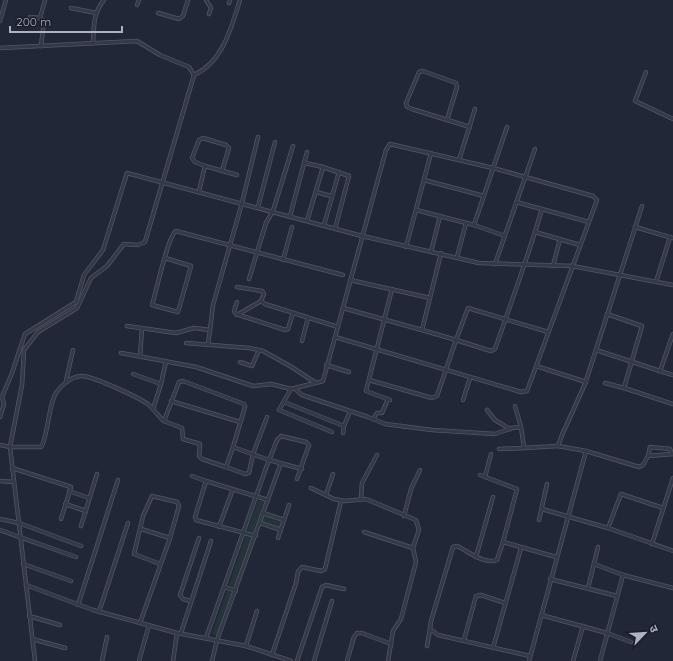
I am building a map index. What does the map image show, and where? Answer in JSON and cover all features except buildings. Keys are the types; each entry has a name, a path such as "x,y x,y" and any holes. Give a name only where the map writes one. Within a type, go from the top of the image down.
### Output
{"street":[{"path":"0,21 6,0"},
{"path":"40,18 45,0"},
{"path":"93,43 96,13 99,5 104,0"},
{"path":"137,5 139,0"},
{"path":"158,13 180,18 188,0"},
{"path":"206,0 211,8 209,14"},
{"path":"35,661 10,447 22,385 26,346 38,332 77,308 91,278 107,266 124,244 140,245 145,242 194,75 209,66 217,56 229,32 240,0"},
{"path":"71,8 96,13"},
{"path":"30,17 40,18 45,23 41,46"},
{"path":"0,48 129,40 139,42 160,55 189,67 194,75"},
{"path":"447,120 457,87 456,83 419,72 406,103 407,106 447,120 470,127"},
{"path":"646,72 635,101 673,119"},
{"path":"460,160 475,109"},
{"path":"474,225 507,127"},
{"path":"208,344 213,305 242,203 258,137"},
{"path":"222,171 229,150 228,147 201,139 192,158 195,162 205,166 222,171 237,175"},
{"path":"258,207 275,142"},
{"path":"332,432 279,410 293,389 323,381 326,365 335,338 387,146 395,144 493,168 596,198 597,202 572,266 529,388 525,392 470,378 335,338"},
{"path":"249,279 266,223 273,211 293,146"},
{"path":"495,264 535,149"},
{"path":"290,216 307,152"},
{"path":"406,247 431,153"},
{"path":"305,163 347,174 349,177 335,229"},
{"path":"199,191 205,166"},
{"path":"307,221 323,167"},
{"path":"324,225 331,196 340,172"},
{"path":"0,417 4,404 1,397 12,373 25,334 76,302 84,275 103,250 126,173 163,181 362,236 479,263 572,266 673,285"},
{"path":"424,180 484,196"},
{"path":"316,192 331,196"},
{"path":"516,202 589,222"},
{"path":"558,446 586,382 642,206"},
{"path":"343,308 494,351 525,265 542,209"},
{"path":"416,210 474,225 505,236"},
{"path":"431,252 440,216"},
{"path":"457,257 466,223"},
{"path":"283,260 292,227"},
{"path":"635,227 672,238 656,282"},
{"path":"164,258 191,266 178,312 152,304 164,258 171,235 176,231 231,244 283,260 343,275"},
{"path":"535,232 580,245"},
{"path":"553,266 560,239"},
{"path":"422,330 441,254"},
{"path":"350,280 430,298"},
{"path":"237,287 262,291 264,294 261,301 237,315"},
{"path":"373,419 377,413 382,413 389,400 366,392 392,289"},
{"path":"261,301 265,304 338,327"},
{"path":"237,302 234,311 237,315 287,330 293,313"},
{"path":"369,380 435,398 468,308 548,332"},
{"path":"607,314 642,326 624,388"},
{"path":"302,341 308,318"},
{"path":"127,326 176,333 194,328 210,330"},
{"path":"140,357 142,328"},
{"path":"660,371 673,335"},
{"path":"186,343 259,350 290,366 316,383"},
{"path":"66,382 73,350"},
{"path":"240,362 252,366 259,350"},
{"path":"596,350 673,374"},
{"path":"121,353 196,367 253,386 271,384 293,389 302,395 385,424 432,430 495,434 521,427"},
{"path":"153,409 166,361"},
{"path":"326,365 348,372"},
{"path":"536,366 586,382"},
{"path":"133,374 161,384"},
{"path":"0,445 10,447 38,447 43,445 55,394 66,382 80,376 86,376 128,394 153,409 164,421 181,427 183,430 183,439 200,444 200,458 248,474 253,454 267,417"},
{"path":"463,400 470,378"},
{"path":"164,421 178,384 183,381 244,404 245,407 226,466"},
{"path":"605,384 624,388 673,404"},
{"path":"171,401 240,422"},
{"path":"284,402 344,426"},
{"path":"515,406 521,427 524,448"},
{"path":"487,410 495,420 510,429"},
{"path":"343,433 350,411"},
{"path":"206,638 269,460 277,440 281,436 306,442 309,448 297,479"},
{"path":"499,449 558,446 586,451 634,466 643,465 648,456 650,447 670,449 673,454 648,456"},
{"path":"233,447 269,460 302,469"},
{"path":"529,661 550,579 586,451"},
{"path":"485,477 491,454"},
{"path":"360,498 362,484 377,455"},
{"path":"212,661 218,640 281,463"},
{"path":"12,468 71,487 61,519"},
{"path":"404,516 411,489 420,470"},
{"path":"81,526 97,474"},
{"path":"326,495 333,474"},
{"path":"427,646 441,584 453,547 457,546 476,556 491,561 497,560 503,542 517,489 480,475"},
{"path":"192,476 268,500"},
{"path":"652,544 673,478"},
{"path":"78,605 118,480"},
{"path":"206,481 195,518 219,527 256,536"},
{"path":"0,482 14,482"},
{"path":"539,520 547,484"},
{"path":"311,488 334,500 341,501 360,498 416,520 418,523 419,530 413,548 416,562 401,619 393,631 388,661"},
{"path":"219,527 233,489"},
{"path":"69,491 89,498"},
{"path":"608,528 621,494 663,508"},
{"path":"140,623 170,538 179,506 177,502 151,496 143,516 142,529 134,554 160,564"},
{"path":"476,556 493,497"},
{"path":"272,655 296,583 298,572 302,566 321,571 324,568 341,501"},
{"path":"65,504 86,511"},
{"path":"278,538 289,505"},
{"path":"542,509 608,528 673,552"},
{"path":"264,514 284,520"},
{"path":"0,519 19,524 81,546"},
{"path":"99,612 128,523"},
{"path":"260,523 281,530"},
{"path":"142,529 170,538"},
{"path":"0,530 21,536 76,557"},
{"path":"364,532 413,548"},
{"path":"191,601 184,599 180,595 199,538"},
{"path":"173,661 179,633 211,541"},
{"path":"503,542 556,557"},
{"path":"588,588 598,547"},
{"path":"493,648 521,548"},
{"path":"23,564 71,581"},
{"path":"594,564 623,575 673,588"},
{"path":"600,661 623,575"},
{"path":"550,579 617,596"},
{"path":"26,585 99,612 179,633 246,646 291,661"},
{"path":"297,661 322,587 326,585 344,589"},
{"path":"225,587 236,591"},
{"path":"464,640 476,596 481,595 505,603"},
{"path":"314,661 332,601"},
{"path":"246,646 257,611"},
{"path":"541,615 607,633 631,642"},
{"path":"29,616 60,625"},
{"path":"139,661 149,625"},
{"path":"573,661 583,626"},
{"path":"430,629 438,635 530,656"},
{"path":"347,661 354,637 357,633 362,632 391,644"},
{"path":"102,661 107,637"},
{"path":"32,639 65,648"}],"shaded area":[{"path":"258,500 264,502 260,514 281,522 280,528 259,521 218,636 212,634"}]}
